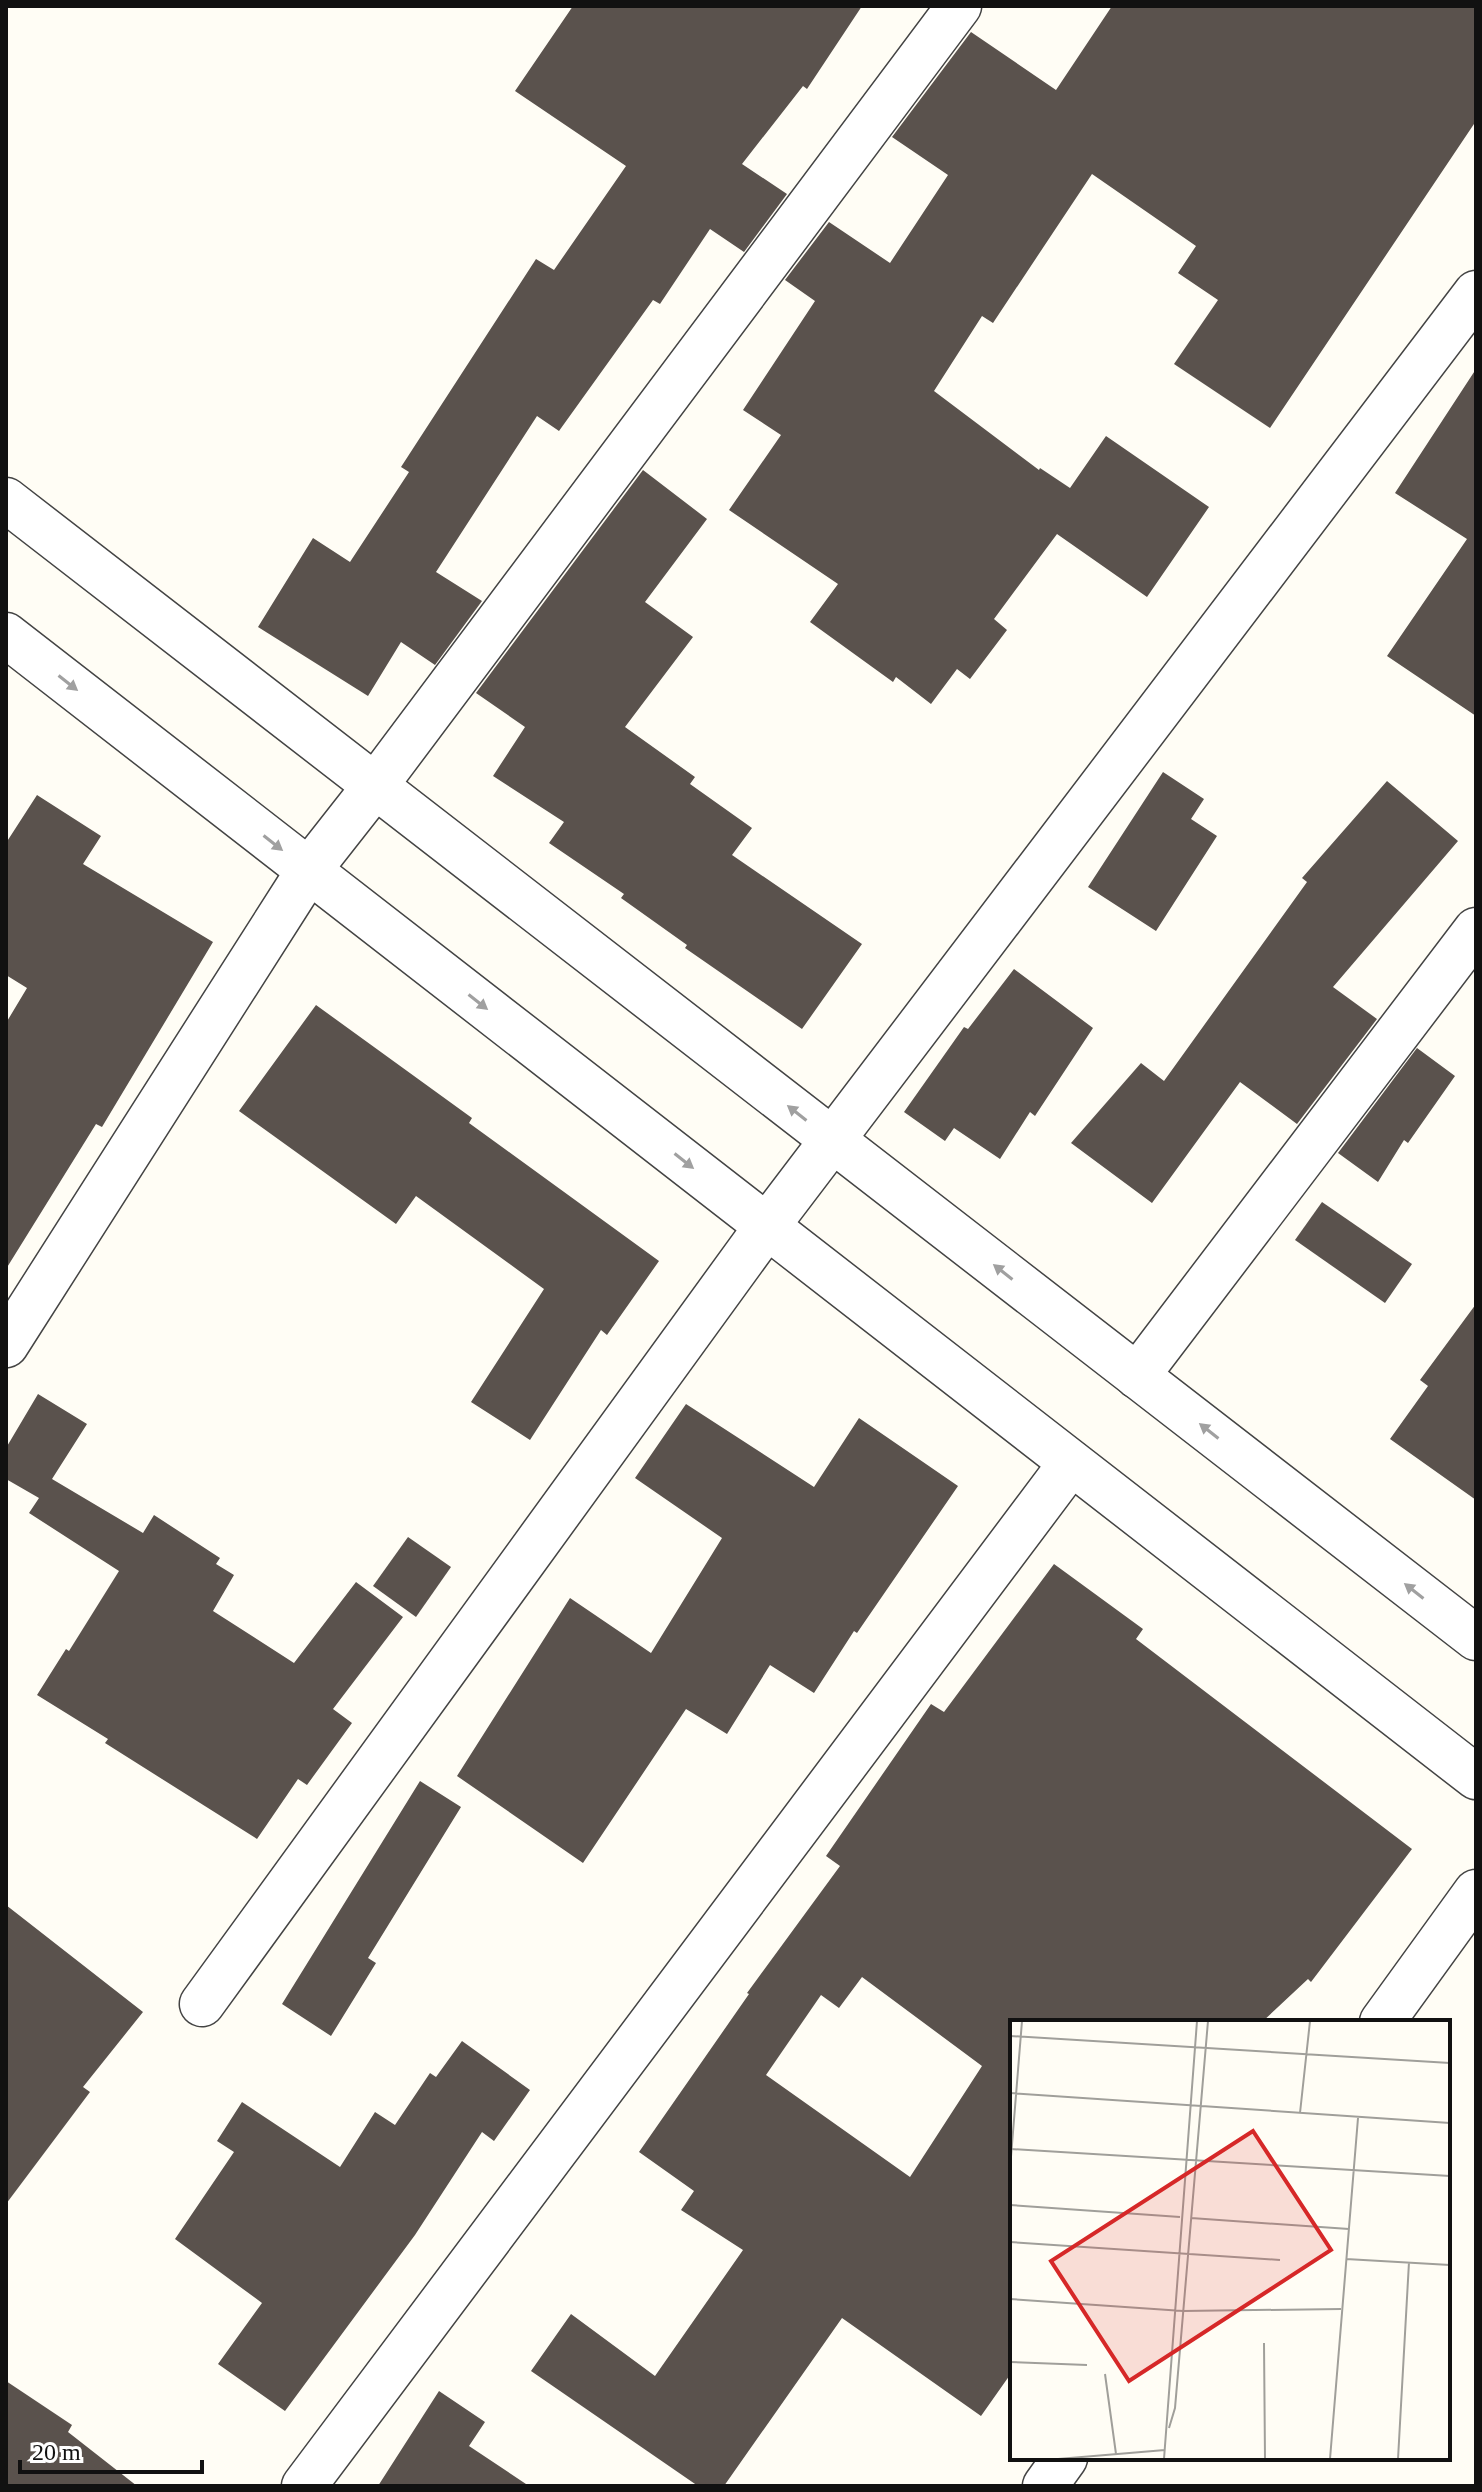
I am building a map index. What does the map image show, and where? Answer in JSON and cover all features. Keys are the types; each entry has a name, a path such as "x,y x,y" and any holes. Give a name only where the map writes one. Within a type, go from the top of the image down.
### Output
{"street":[{"path":"6,1345 309,870 959,6"},
{"path":"202,2004 767,1226 1476,293"},
{"path":"6,500 1476,1638"},
{"path":"6,635 1476,1777"},
{"path":"1137,1376 1476,930"},
{"path":"304,2486 1071,1463"},
{"path":"1383,2020 1476,1892"},
{"path":"1045,2486 1064,2460"}],"building":[{"path":"573,6 862,6 807,89 803,86 742,164 787,194 744,252 710,229 660,304 653,300 559,431 537,416 436,572 482,601 435,665 401,642 368,696 258,627 313,538 350,562 409,472 401,467 536,259 554,270 626,166 515,91"},
{"path":"1112,6 1476,6 1476,121 1270,428 1174,364 1218,300 1178,273 1196,246 1092,174 993,323 982,316 934,391 1039,470 1070,488 1106,436 1209,507 1147,597 1057,534 994,619 1007,630 970,679 957,669 931,704 896,677 893,682 810,622 838,584 729,510 781,435 743,410 815,301 785,280 829,222 890,263 948,175 892,137 971,32 1056,90"},
{"path":"1476,369 1476,716 1387,656 1467,539 1395,493"},
{"path":"643,470 707,519 645,602 693,637 625,727 695,777 690,784 752,828 732,855 862,944 802,1029 685,948 687,945 621,898 624,894 549,843 564,822 493,776 525,727 476,693"},
{"path":"1163,772 1204,799 1191,819 1217,836 1156,931 1088,887"},
{"path":"1387,781 1458,841 1333,987 1377,1019 1297,1124 1240,1082 1152,1203 1071,1143 1141,1063 1164,1081 1307,882 1302,878"},
{"path":"37,795 101,836 83,864 213,942 102,1127 96,1124 6,1269 6,1023 27,988 6,975 6,843"},
{"path":"1014,969 1093,1028 1035,1116 1030,1112 1000,1159 954,1128 945,1141 904,1112 964,1027 968,1029"},
{"path":"316,1005 472,1118 469,1123 659,1261 607,1335 601,1330 530,1440 471,1402 544,1289 416,1196 396,1224 239,1111"},
{"path":"1417,1048 1455,1076 1408,1143 1404,1140 1378,1182 1338,1153"},
{"path":"1322,1202 1412,1264 1385,1303 1295,1240"},
{"path":"1476,1304 1476,1500 1390,1439 1428,1386 1420,1380"},
{"path":"38,1394 87,1424 52,1479 143,1533 154,1515 220,1558 216,1564 234,1575 213,1611 294,1663 356,1582 403,1617 333,1709 352,1723 307,1785 298,1779 257,1839 105,1743 108,1739 37,1695 66,1649 69,1651 119,1571 29,1513 39,1498 6,1479 6,1448"},
{"path":"686,1404 814,1487 859,1418 958,1486 857,1633 854,1631 814,1693 770,1665 727,1734 686,1709 583,1863 457,1776 570,1598 651,1653 722,1538 635,1478"},
{"path":"408,1537 451,1567 416,1617 373,1586"},
{"path":"1054,1564 1143,1629 1136,1639 1412,1849 1311,1982 1308,1979 1264,2020 1010,2020 1010,2375 981,2416 842,2318 724,2486 698,2486 531,2371 571,2314 655,2376 743,2250 681,2210 694,2191 639,2152 747,1993 840,1866 826,1856 931,1704 944,1712","holes":["862,1977 982,2066 910,2177 766,2075 821,1995 839,2008"]},
{"path":"420,1781 461,1807 368,1958 376,1963 331,2036 282,2004"},
{"path":"6,1905 143,2012 83,2087 90,2092 6,2204"},
{"path":"462,2041 530,2090 494,2141 482,2132 415,2235 285,2411 218,2364 262,2303 175,2239 234,2152 217,2141 242,2102 340,2167 375,2112 395,2125 430,2073 436,2077"},
{"path":"6,2381 72,2425 68,2432 137,2486 6,2486"},
{"path":"439,2391 485,2422 469,2446 529,2486 378,2486"}]}
